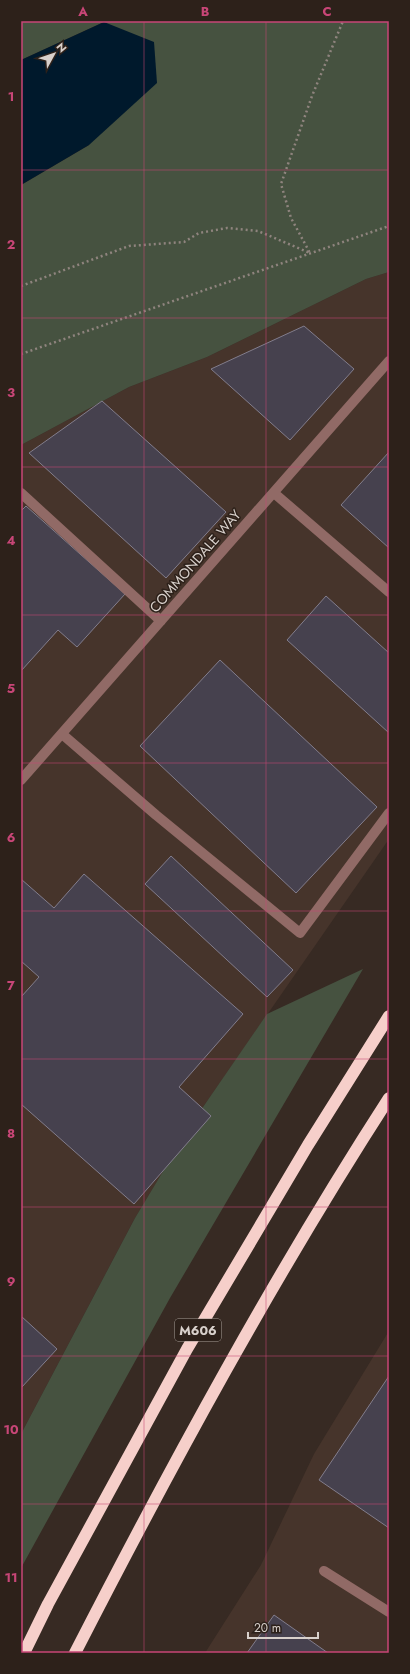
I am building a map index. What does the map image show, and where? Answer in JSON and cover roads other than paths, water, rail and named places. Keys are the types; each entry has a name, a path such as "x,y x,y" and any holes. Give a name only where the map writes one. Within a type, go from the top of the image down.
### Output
{"highway":[{"name":"M606","path":"24,1653 48,1604 187,1349 308,1145 389,1016"},
{"name":"M606","path":"75,1653 230,1362 351,1157 389,1098"}],"street":[{"name":"COMMONDALE WAY","path":"21,780 389,361"},
{"path":"21,493 161,621"},
{"path":"274,493 389,592"},
{"path":"62,734 300,934 389,813"},
{"path":"324,1571 389,1612"}],"water":[{"path":"104,22 154,42 157,83 89,145 21,185 21,60"}]}
